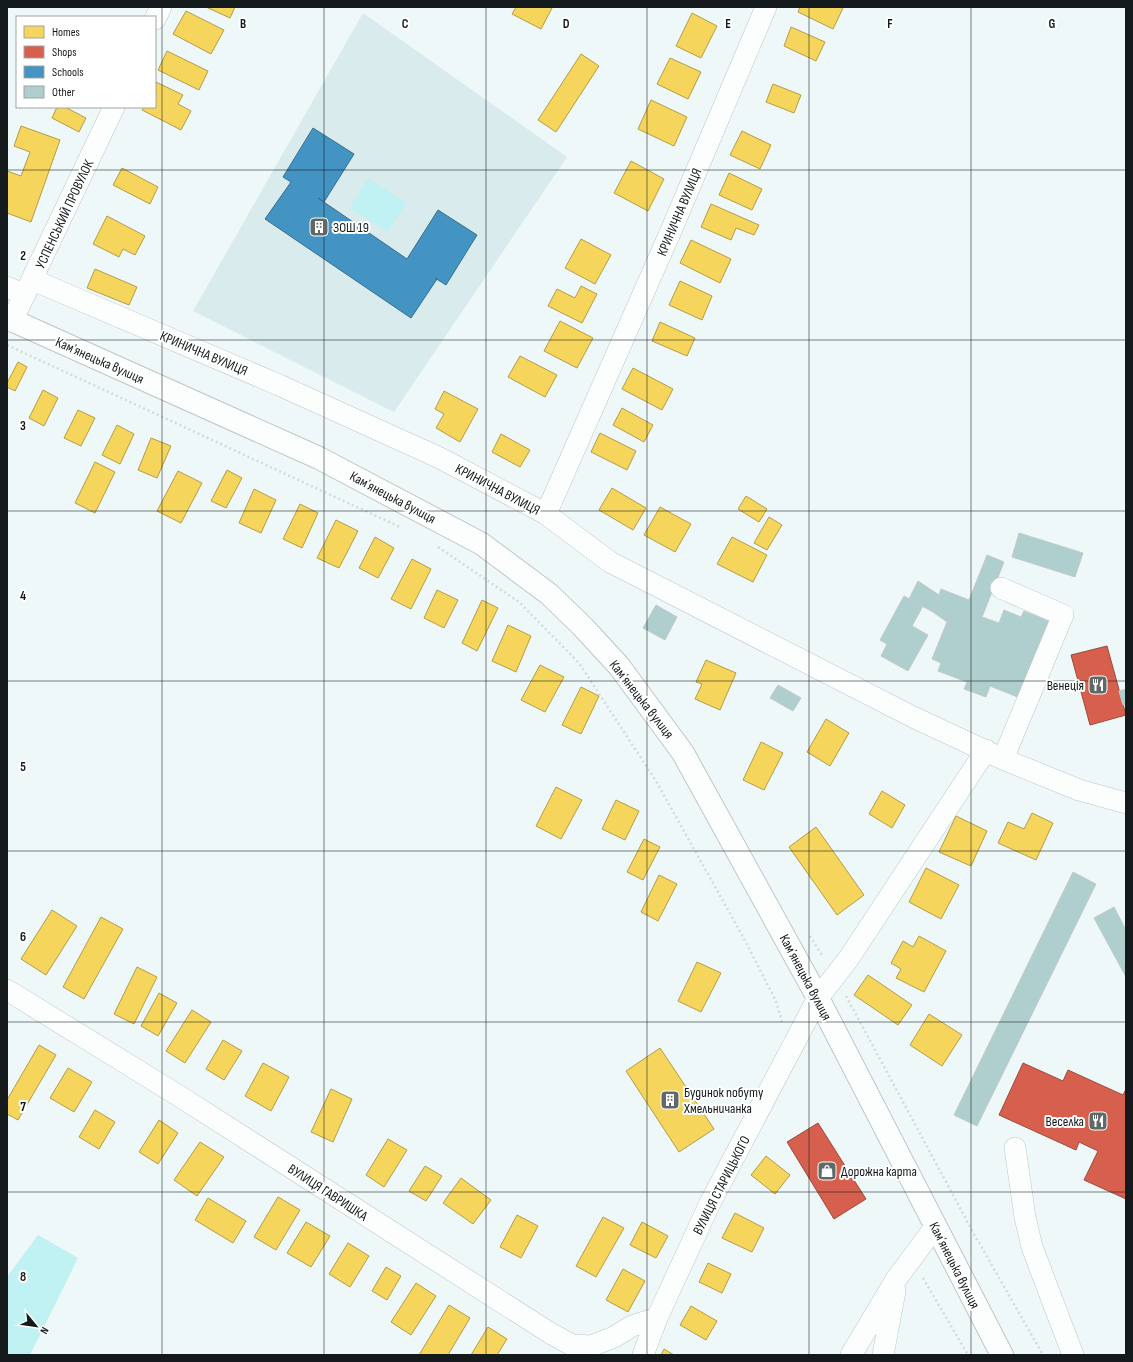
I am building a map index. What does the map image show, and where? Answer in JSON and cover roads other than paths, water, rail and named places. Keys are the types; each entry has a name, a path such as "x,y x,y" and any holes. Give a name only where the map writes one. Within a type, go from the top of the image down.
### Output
{"main road":[{"name":"Камʼянецька вулиця","path":"10,320 319,458 482,544 548,594 583,627 619,666 683,753 818,998 1002,1355"}],"street":[{"path":"156,17 161,7"},
{"name":"КРИНИЧНА ВУЛИЦЯ","path":"22,287 279,385 440,458 546,514 667,240 762,8"},
{"name":"УСПЕНСЬКИЙ ПРОВУЛОК","path":"10,320 22,287 113,108"},
{"path":"546,514 610,562 913,717 995,755 1080,790 1126,803"},
{"name":"ВУЛИЦЯ СТАРИЦЬКОГО","path":"643,1355 710,1203 818,998 850,958 995,755 1063,615 1001,588"},
{"name":"ВУЛИЦЯ ГАВРИШКА","path":"7,990 182,1098 566,1342 572,1345 591,1346 614,1338 632,1326 658,1318"},
{"path":"1015,1148 1025,1217 1032,1247 1073,1355"},
{"path":"851,1355 897,1278 935,1227"},
{"path":"883,1355 897,1278"}],"place":[{"name":"ЗОШ 19","path":"319,227"},
{"name":"Венеція","path":"1098,685"},
{"name":"Будинок побуту Хмельничанка","path":"670,1100"},
{"name":"Веселка","path":"1098,1121"},
{"name":"Дорожна карта","path":"827,1171"}]}
